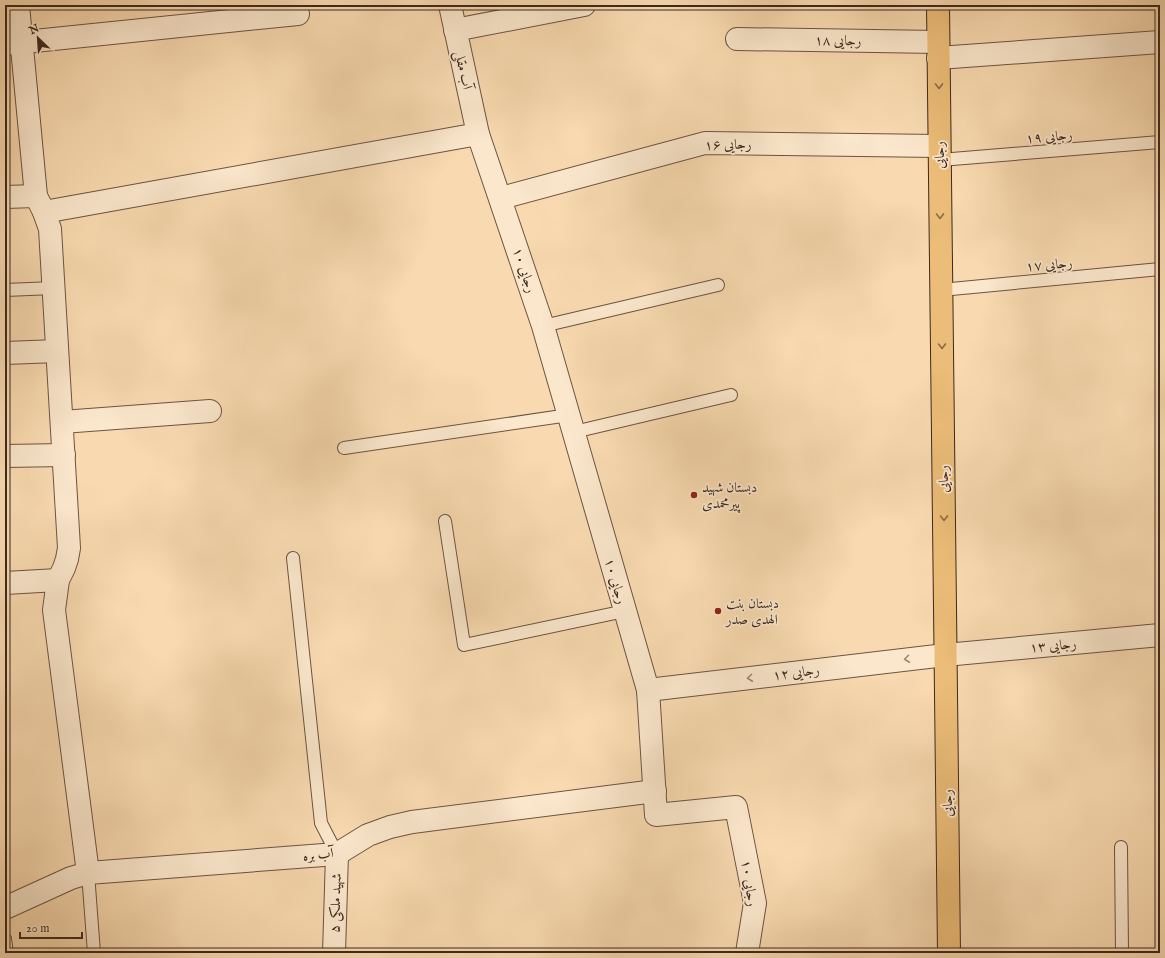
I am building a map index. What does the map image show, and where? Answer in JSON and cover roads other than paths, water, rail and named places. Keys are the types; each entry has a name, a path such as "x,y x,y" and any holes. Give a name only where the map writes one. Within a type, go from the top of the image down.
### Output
{"main road":[{"name":"رجایی","path":"938,5 949,953"}],"street":[{"path":"18,5 13,43 40,204 50,229 69,548 64,568 58,580 54,610 88,873"},
{"name":"آب مقلی","path":"450,5 478,134"},
{"path":"455,30 584,5"},
{"path":"13,43 298,14"},
{"name":"رجایی ۱۸","path":"737,39 938,50 1160,42"},
{"path":"5,197 40,204 478,134"},
{"name":"رجایی ۱۰","path":"478,134 544,326 648,690 656,815 736,807 755,903 747,953"},
{"name":"رجایی ۱۶","path":"501,198 705,143 939,153"},
{"path":"5,353 57,351"},
{"path":"62,422 210,411"},
{"path":"5,456 64,455"},
{"path":"5,583 58,580"},
{"name":"رجایی ۱۳","path":"945,655 1160,635"},
{"name":"رجایی ۱۲","path":"648,690 945,655"},
{"name":"آب بره","path":"5,908 72,878 88,873 337,854 368,835 390,827 412,822 655,791"},
{"name":"شهید ملکی ۵","path":"334,953 337,854"}],"lane":[{"name":"رجایی ۱۹","path":"939,153 1160,142"},
{"name":"رجایی ۱۷","path":"941,290 1160,269"},
{"path":"544,326 718,285"},
{"path":"5,290 54,288"},
{"path":"344,448 571,424 731,395"},
{"path":"445,521 464,645 625,611"},
{"path":"293,558 321,823 337,854"},
{"path":"1122,847 1122,953"},
{"path":"88,873 94,953"},
{"path":"5,939 7,953"}],"place":[{"name":"دبستان شهید پیرمحمدی","path":"694,495"},
{"name":"دبستان بنت الهدی صدر","path":"718,611"}]}
